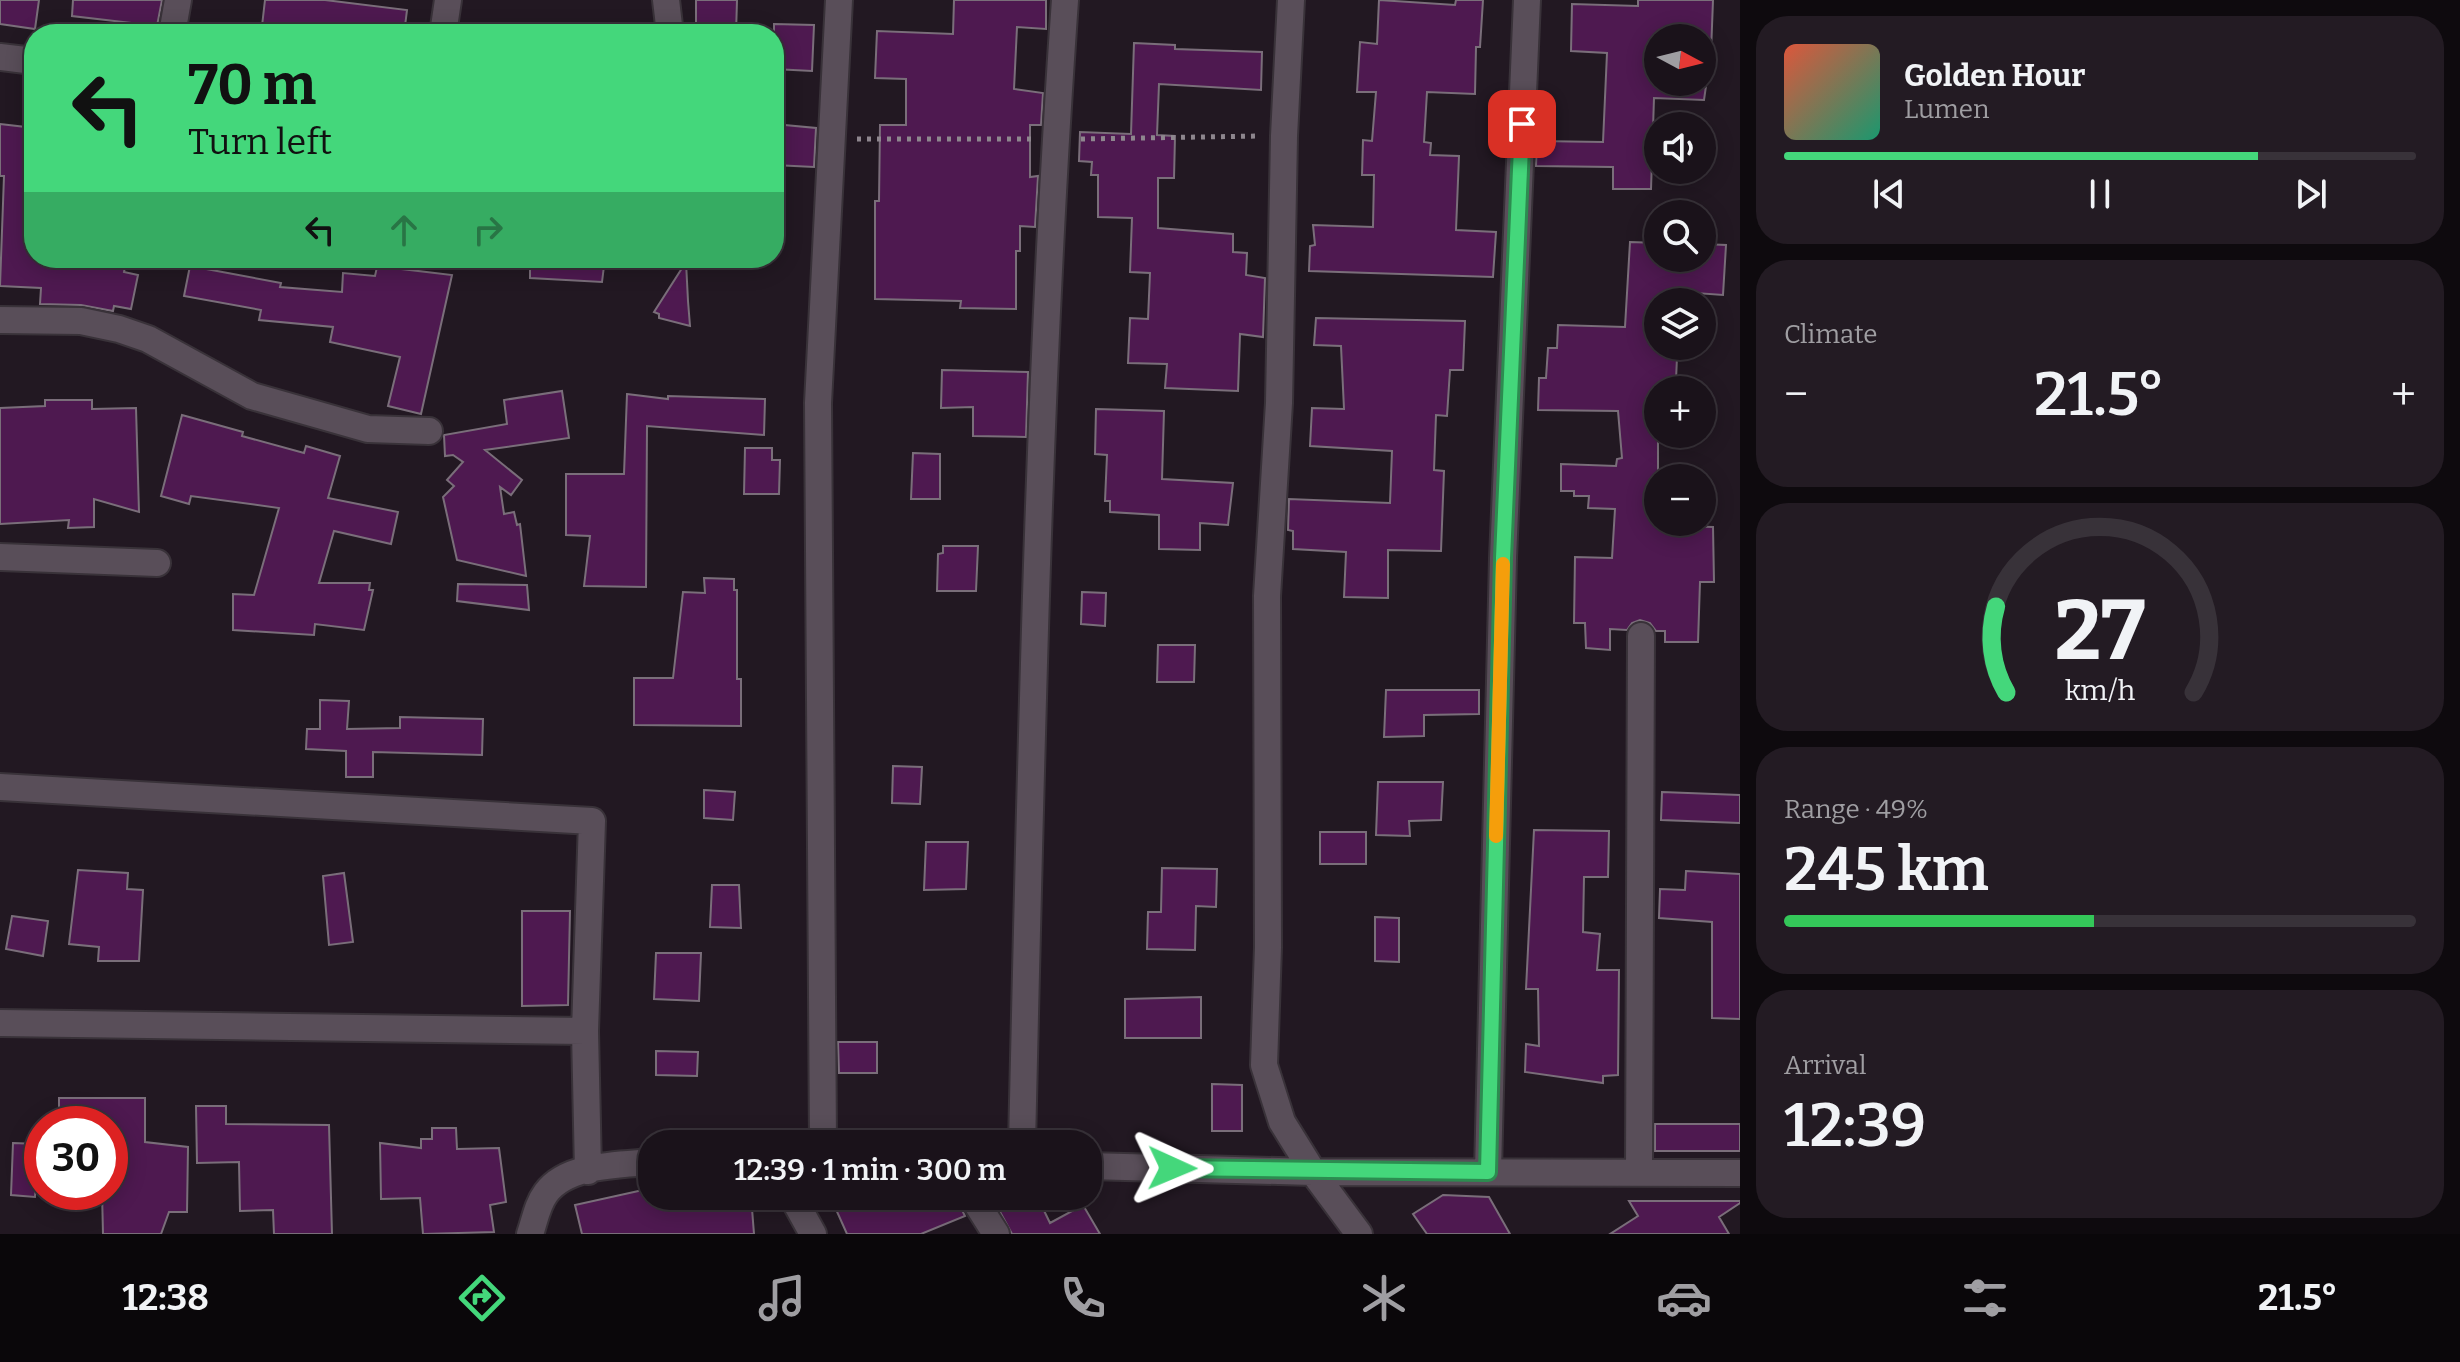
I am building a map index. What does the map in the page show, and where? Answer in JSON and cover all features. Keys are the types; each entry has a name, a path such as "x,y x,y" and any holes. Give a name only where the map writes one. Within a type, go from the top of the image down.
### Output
{"street":[{"path":"174,24 178,0"},
{"path":"444,24 448,0"},
{"path":"666,0 669,24"},
{"path":"823,1130 818,403 839,0"},
{"path":"1022,1130 1036,555 1055,139 1065,0"},
{"path":"1291,0 1284,136 1279,403 1267,596 1268,947 1264,1065 1282,1122 1313,1172 1359,1234"},
{"path":"1488,1172 1503,558 1527,0"},
{"path":"0,57 24,60"},
{"path":"0,320 81,321 119,329 148,339 252,396 368,429 429,431"},
{"path":"0,557 157,563"},
{"path":"1639,1173 1641,636"},
{"path":"0,787 592,821 585,1031 588,1171"},
{"path":"0,1023 585,1031"},
{"path":"538,1228 547,1191 554,1184 570,1175 638,1164"},
{"path":"1102,1166 1313,1172 1740,1173"},
{"path":"800,1210 813,1234"},
{"path":"981,1210 996,1234"}],"building":[{"path":"0,0 39,0 36,24 24,24 24,27 0,24"},
{"path":"73,0 162,0 157,24 72,16"},
{"path":"265,0 325,0 407,10 405,24 262,24"},
{"path":"696,0 737,0 736,24 696,24"},
{"path":"954,0 1046,0 1046,29 1017,27 1014,89 1043,93 1041,125 1030,125 1030,177 1038,176 1035,227 1020,226 1020,251 1016,251 1016,309 960,308 961,301 875,299 875,201 879,201 880,125 906,125 906,79 875,78 877,31 953,34"},
{"path":"1379,0 1455,5 1456,0 1483,0 1480,47 1476,47 1475,94 1427,92 1424,142 1431,143 1430,155 1459,156 1456,230 1496,232 1493,277 1309,271 1310,246 1315,245 1313,225 1373,227 1374,175 1362,175 1363,140 1372,141 1376,92 1357,92 1360,42 1377,44"},
{"path":"1638,0 1713,0 1712,24 1644,24 1644,96 1705,96 1704,100 1654,98 1654,112 1644,112 1644,184 1651,184 1651,189 1613,189 1613,167 1536,166 1537,141 1603,142 1607,53 1571,51 1572,4 1638,6"},
{"path":"784,24 814,25 812,71 784,70"},
{"path":"1134,43 1175,45 1175,49 1262,52 1261,90 1159,84 1157,135 1175,136 1174,178 1158,178 1158,228 1233,234 1233,252 1247,253 1246,275 1265,278 1263,337 1240,334 1238,391 1165,388 1167,364 1128,363 1130,318 1148,319 1150,273 1130,272 1132,218 1098,217 1098,175 1091,175 1092,162 1079,161 1080,132 1131,134"},
{"path":"0,124 24,127 24,268 125,268 124,272 138,275 131,309 114,306 113,311 81,305 40,304 41,288 0,286 4,176 0,176"},
{"path":"784,125 816,128 814,167 784,166"},
{"path":"1630,242 1644,242 1644,272 1716,272 1716,245 1726,245 1723,295 1716,294 1716,288 1644,288 1644,360 1677,360 1676,376 1644,376 1644,448 1658,448 1658,464 1644,464 1644,536 1713,536 1714,582 1700,582 1698,642 1665,642 1665,631 1656,631 1650,623 1640,620 1632,623 1627,630 1610,629 1610,650 1586,648 1585,623 1574,623 1575,557 1612,558 1615,509 1588,508 1589,496 1574,496 1574,491 1561,491 1561,464 1616,466 1617,459 1622,458 1618,411 1538,410 1539,378 1546,378 1548,348 1557,348 1558,325 1625,327"},
{"path":"190,268 281,283 280,287 342,292 343,273 375,276 377,268 452,275 421,414 388,406 400,357 330,342 333,327 259,320 261,310 184,296"},
{"path":"530,268 604,268 602,282 530,278"},
{"path":"682,268 686,268 690,326 659,318 659,314 654,312"},
{"path":"1316,318 1465,321 1463,370 1450,370 1447,416 1436,415 1434,470 1444,471 1441,551 1388,550 1388,598 1344,597 1346,552 1293,549 1293,531 1288,530 1289,499 1390,503 1392,451 1310,446 1312,408 1344,409 1341,346 1314,345"},
{"path":"942,370 1028,372 1026,437 973,436 973,407 941,408"},
{"path":"562,391 569,438 485,450 522,480 511,495 500,487 504,514 514,512 517,525 520,524 526,576 457,560 443,497 454,486 447,480 463,462 453,455 445,456 444,435 507,424 504,400"},
{"path":"627,394 668,399 668,396 765,399 764,435 647,426 646,587 584,586 590,536 566,535 566,474 624,474"},
{"path":"45,400 92,400 92,409 136,408 139,512 94,499 94,527 68,528 69,520 0,524 0,408 45,406"},
{"path":"1096,409 1164,411 1162,479 1233,483 1228,525 1200,523 1200,550 1159,549 1159,515 1110,512 1110,501 1105,501 1107,455 1095,454"},
{"path":"182,415 304,453 306,446 340,456 328,498 398,512 391,544 334,531 319,583 370,583 369,590 373,590 364,630 315,624 314,635 233,630 233,594 254,595 279,508 191,496 189,504 161,496"},
{"path":"745,448 772,448 772,460 780,460 779,494 744,494"},
{"path":"913,453 940,454 940,499 911,499"},
{"path":"943,546 978,546 976,591 937,591 938,554 943,553"},
{"path":"704,578 734,579 734,590 737,590 737,679 741,679 741,726 634,725 634,678 673,678 683,592 705,593"},
{"path":"458,584 527,585 529,610 457,601"},
{"path":"1082,592 1106,593 1105,626 1081,624"},
{"path":"1158,645 1195,645 1194,682 1157,682"},
{"path":"1386,690 1479,690 1479,714 1424,715 1424,736 1384,737"},
{"path":"320,700 349,701 347,729 400,728 400,717 483,719 482,755 373,752 373,777 346,777 346,751 306,749 307,729 320,729"},
{"path":"893,766 922,767 920,804 892,803"},
{"path":"1378,782 1443,782 1441,820 1409,821 1410,836 1376,835"},
{"path":"704,790 735,792 733,820 704,818"},
{"path":"1662,792 1740,795 1740,823 1661,820"},
{"path":"1534,830 1609,831 1608,877 1584,877 1583,932 1600,934 1597,970 1619,970 1618,1075 1603,1076 1603,1083 1525,1072 1526,1044 1539,1046 1538,989 1526,989"},
{"path":"1320,832 1366,832 1366,864 1320,864"},
{"path":"926,842 968,842 966,889 924,890"},
{"path":"1162,868 1217,869 1216,907 1196,906 1195,950 1147,949 1148,912 1161,912"},
{"path":"78,870 128,873 127,889 143,890 139,961 98,961 99,947 69,944"},
{"path":"1686,871 1740,874 1740,1019 1712,1018 1712,922 1659,918 1660,889 1685,890"},
{"path":"344,873 353,942 329,945 323,876"},
{"path":"712,885 739,885 741,928 710,927"},
{"path":"522,911 570,911 568,1005 522,1006"},
{"path":"12,916 48,921 43,956 6,949"},
{"path":"1375,917 1399,918 1399,962 1375,961"},
{"path":"656,953 701,953 699,1001 654,999"},
{"path":"1201,997 1201,1038 1125,1038 1125,999"},
{"path":"838,1042 877,1042 877,1073 839,1073"},
{"path":"656,1051 698,1052 697,1076 656,1075"},
{"path":"1212,1084 1242,1085 1242,1131 1212,1131"},
{"path":"59,1098 145,1098 145,1142 188,1147 187,1212 169,1212 161,1234 103,1234 102,1210 128,1210 128,1106 59,1106"},
{"path":"196,1106 226,1106 226,1124 329,1125 332,1234 274,1234 273,1210 240,1211 239,1162 197,1163"},
{"path":"1655,1124 1740,1124 1740,1151 1655,1151"},
{"path":"432,1128 456,1128 457,1149 499,1148 506,1202 490,1205 494,1232 423,1234 420,1198 381,1199 380,1143 421,1148 421,1139 432,1139"},
{"path":"13,1143 24,1143 24,1196 11,1195"},
{"path":"638,1191 638,1210 752,1210 754,1234 582,1234 575,1205"},
{"path":"1443,1195 1489,1197 1510,1234 1427,1234 1413,1214"},
{"path":"1629,1201 1740,1203 1719,1217 1729,1234 1610,1234 1638,1216"},
{"path":"836,1210 962,1210 965,1216 921,1234 847,1234"},
{"path":"999,1210 1044,1210 1050,1223 1074,1210 1086,1210 1100,1234 1012,1234"}],"slow traffic":[{"path":"1496,836 1503,564"}],"route":[{"path":"1172,1168 1488,1172 1503,558 1522,124"}]}
